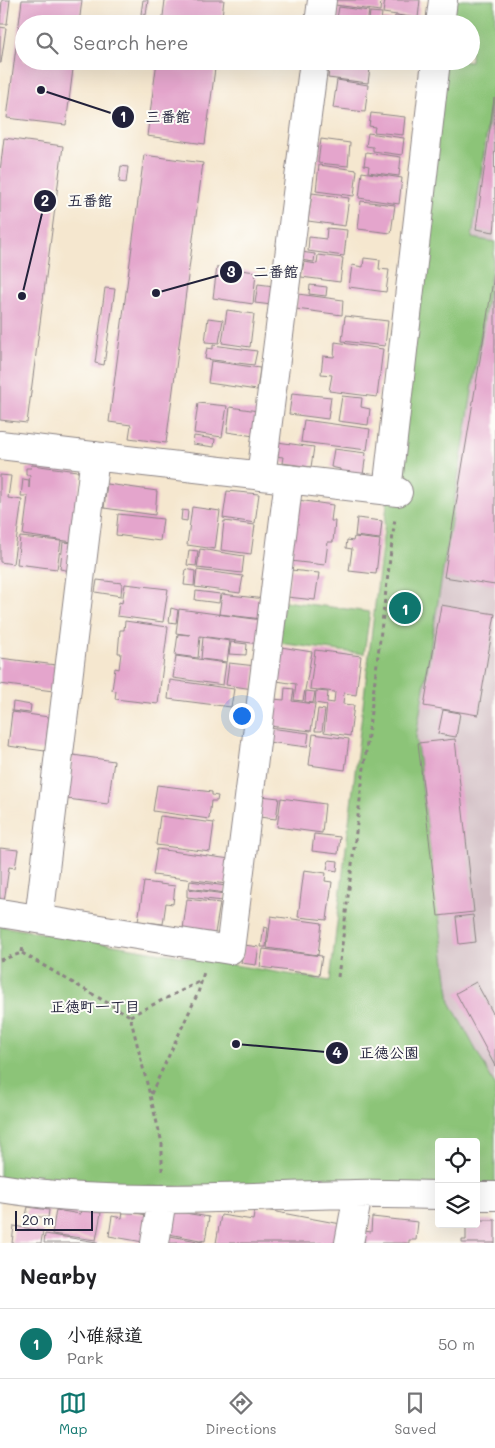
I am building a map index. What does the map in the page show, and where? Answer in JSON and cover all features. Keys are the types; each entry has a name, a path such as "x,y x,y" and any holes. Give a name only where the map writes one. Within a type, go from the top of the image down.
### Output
{"street":[{"path":"320,15 322,0"},
{"path":"441,15 443,0"},
{"path":"261,476 313,70"},
{"path":"0,444 393,491 435,70"},
{"path":"39,919 95,456"},
{"path":"0,913 230,950 289,479"},
{"path":"0,1188 49,1196 162,1199 358,1194 435,1195"},
{"path":"350,1243 358,1194"},
{"path":"480,1196 495,1196"},
{"path":"155,1243 162,1199"}],"path":[{"path":"150,1096 198,994 210,947"},
{"path":"22,953 130,1016 162,1143 162,1199"},
{"path":"130,1016 202,980"}],"shaded area":[{"path":"495,74 495,242 472,239"},
{"path":"495,249 495,1085 450,1002 416,737"}],"green space":[{"path":"447,0 495,0 495,74 472,238 495,242 495,249 416,737 450,1002 495,1085 495,1186 480,1186 480,1138 435,1138 435,1186 55,1187 0,1178 0,926 330,981 439,70 480,70 480,15 445,15"},
{"path":"284,601 370,612 364,654 278,643"}],"building":[{"path":"2,0 10,0 7,24 0,24"},
{"path":"22,0 82,0 80,15 20,15"},
{"path":"143,0 148,0 146,15 141,14"},
{"path":"165,0 224,0 222,15 163,15"},
{"path":"335,0 381,0 380,11 335,5"},
{"path":"385,0 420,0 418,15 383,13"},
{"path":"339,7 369,11 368,15 338,15"},
{"path":"370,12 382,13 382,15 370,15"},
{"path":"0,27 6,28 1,63 0,63"},
{"path":"15,55 15,70 73,70 66,125 7,118"},
{"path":"156,70 215,70 205,144 147,136"},
{"path":"329,70 370,70 368,83 328,78"},
{"path":"337,80 368,85 365,112 333,108"},
{"path":"494,98 495,222 494,232 476,229"},
{"path":"371,113 405,117 403,135 374,132 375,127 369,126"},
{"path":"368,133 404,138 402,155 373,151 373,147 366,146"},
{"path":"4,138 63,146 27,423 0,420 0,171"},
{"path":"321,139 350,143 348,166 318,163"},
{"path":"366,152 401,157 399,176 368,172 369,166 364,165"},
{"path":"144,155 203,163 166,443 129,438 131,425 109,422"},
{"path":"319,165 357,170 354,196 316,191"},
{"path":"121,166 128,167 126,183 119,182"},
{"path":"362,172 402,178 399,204 359,198"},
{"path":"312,193 349,198 345,226 308,221"},
{"path":"361,201 395,205 391,233 358,229"},
{"path":"327,228 347,230 344,256 308,251 309,237 326,239"},
{"path":"301,252 315,254 314,262 300,260"},
{"path":"318,255 343,258 340,282 301,277 304,262 317,264"},
{"path":"364,258 380,260 379,269 389,270 386,292 349,287 352,265 363,267"},
{"path":"217,267 256,272 253,304 213,298"},
{"path":"495,275 495,585 444,577"},
{"path":"258,284 274,286 272,305 255,303"},
{"path":"310,285 327,287 326,296 309,294"},
{"path":"105,288 115,289 104,365 95,363"},
{"path":"298,294 343,300 342,315 296,309"},
{"path":"227,310 254,314 250,347 222,343"},
{"path":"345,316 388,321 385,346 342,341"},
{"path":"208,318 223,320 219,343 205,342"},
{"path":"335,342 383,349 377,397 329,391 332,375 321,374 323,356 334,357"},
{"path":"213,345 257,351 254,365 205,359 207,348 213,349"},
{"path":"211,361 260,368 257,390 208,383"},
{"path":"292,393 331,397 328,419 289,414"},
{"path":"342,396 362,398 361,407 370,409 368,425 338,421"},
{"path":"198,403 227,406 222,437 194,433"},
{"path":"230,407 258,411 254,436 227,432"},
{"path":"304,420 370,429 367,450 301,442"},
{"path":"194,436 215,439 214,447 193,444"},
{"path":"277,442 314,447 311,467 282,463 283,457 275,456"},
{"path":"334,449 366,453 363,475 340,472 340,469 331,467"},
{"path":"32,465 77,471 81,477 73,542 23,535 28,496 21,496 23,479 29,480 29,488 30,475 26,475 26,468 31,468"},
{"path":"0,475 11,476 8,498 22,500 13,564 0,562"},
{"path":"107,484 157,491 155,515 104,508"},
{"path":"227,491 259,494 255,523 223,518"},
{"path":"298,500 333,505 331,521 335,521 333,542 328,542 325,565 290,561"},
{"path":"192,507 220,511 215,549 187,545"},
{"path":"182,510 188,511 187,521 181,520"},
{"path":"118,514 163,519 160,541 116,535"},
{"path":"357,518 382,521 380,539 355,536"},
{"path":"224,521 255,525 251,554 221,550"},
{"path":"20,537 61,541 57,569 17,564"},
{"path":"354,537 380,540 376,574 349,571 352,549 346,548 347,540 353,541"},
{"path":"63,542 75,543 71,571 60,569"},
{"path":"200,549 244,556 242,573 197,568"},
{"path":"189,550 198,551 196,566 187,565"},
{"path":"186,569 195,571 194,586 184,585"},
{"path":"197,570 243,576 240,593 195,587"},
{"path":"291,570 319,573 315,600 287,597"},
{"path":"97,580 122,583 121,596 95,592"},
{"path":"125,584 168,589 163,622 117,616 119,602 122,603"},
{"path":"196,591 220,594 219,603 195,600"},
{"path":"222,594 265,599 262,619 219,614"},
{"path":"441,605 495,614 478,715 424,706"},
{"path":"171,608 178,610 176,623 169,622"},
{"path":"179,609 262,620 259,644 200,636 198,658 175,655 178,634 190,635 176,633"},
{"path":"125,621 168,627 158,704 115,699 116,691 112,690 115,668 119,669 121,653 118,653 120,630 124,630"},
{"path":"203,637 230,641 227,662 201,659"},
{"path":"231,642 247,644 246,655 229,654"},
{"path":"281,647 312,652 303,701 294,700 296,684 277,681"},
{"path":"315,650 361,656 356,695 344,693 343,704 354,705 350,736 324,732 327,705 315,703 316,691 328,692 327,702 334,703 335,692 310,689"},
{"path":"176,656 226,663 223,685 173,678"},
{"path":"0,658 56,665 53,691 0,684"},
{"path":"229,663 256,666 253,689 226,685"},
{"path":"170,680 234,689 231,707 168,699"},
{"path":"285,688 294,689 292,701 315,704 311,731 269,726 273,699 284,700"},
{"path":"306,691 315,692 313,703 305,702"},
{"path":"13,702 31,705 30,713 12,711"},
{"path":"318,709 325,710 322,731 315,731"},
{"path":"443,710 460,713 456,737 438,734"},
{"path":"12,712 49,717 45,751 8,746"},
{"path":"269,728 309,733 307,747 268,742"},
{"path":"313,734 349,739 345,770 309,765"},
{"path":"455,739 474,912 438,916 418,743"},
{"path":"73,755 114,761 108,804 67,799"},
{"path":"157,785 212,792 212,795 218,796 217,801 211,801 209,819 153,811"},
{"path":"261,796 279,798 276,819 259,817"},
{"path":"281,798 325,804 322,833 277,827"},
{"path":"160,816 214,823 210,852 156,845"},
{"path":"314,834 340,837 338,854 312,851"},
{"path":"0,848 18,850 15,868 9,867 4,902 0,901"},
{"path":"157,849 230,859 227,884 153,875"},
{"path":"329,860 338,861 337,871 327,869"},
{"path":"304,870 326,873 325,881 332,882 327,920 298,917"},
{"path":"190,881 226,886 225,893 189,888"},
{"path":"144,882 175,886 173,904 166,903 163,924 138,921"},
{"path":"187,889 225,894 223,901 187,897"},
{"path":"187,899 220,903 215,933 183,929"},
{"path":"473,915 476,942 459,944 456,917"},
{"path":"271,916 322,923 318,955 267,948"},
{"path":"264,927 268,928 266,947 261,947"},
{"path":"244,945 259,947 256,965 241,963"},
{"path":"263,949 322,956 319,975 260,967"},
{"path":"476,982 495,1017 495,1066 456,993"},
{"path":"28,1207 49,1210 48,1218 26,1215"},
{"path":"255,1208 341,1224 338,1243 216,1243 221,1215 253,1220"},
{"path":"56,1210 80,1214 81,1210 101,1213 96,1240 52,1234"},
{"path":"123,1211 147,1215 143,1242 109,1236 112,1216 122,1218"},
{"path":"173,1211 209,1217 205,1241 169,1234"},
{"path":"372,1217 418,1222 416,1240 409,1240 409,1243 364,1243 365,1231 371,1232"},
{"path":"480,1220 495,1220 495,1243 462,1243 462,1240 466,1240 466,1228 480,1228"},
{"path":"14,1226 43,1231 41,1243 12,1243"},
{"path":"45,1234 97,1242 97,1243 44,1243"},
{"path":"170,1236 203,1242 203,1243 169,1243"}],"place":[{"name":"三番館","path":"41,90"},
{"name":"二番館","path":"156,293"},
{"name":"五番館","path":"22,296"},
{"name":"小碓緑道","path":"405,608"},
{"name":"正徳公園","path":"236,1044"}],"district":[{"name":"正徳町一丁目","path":"95,1007"}]}
